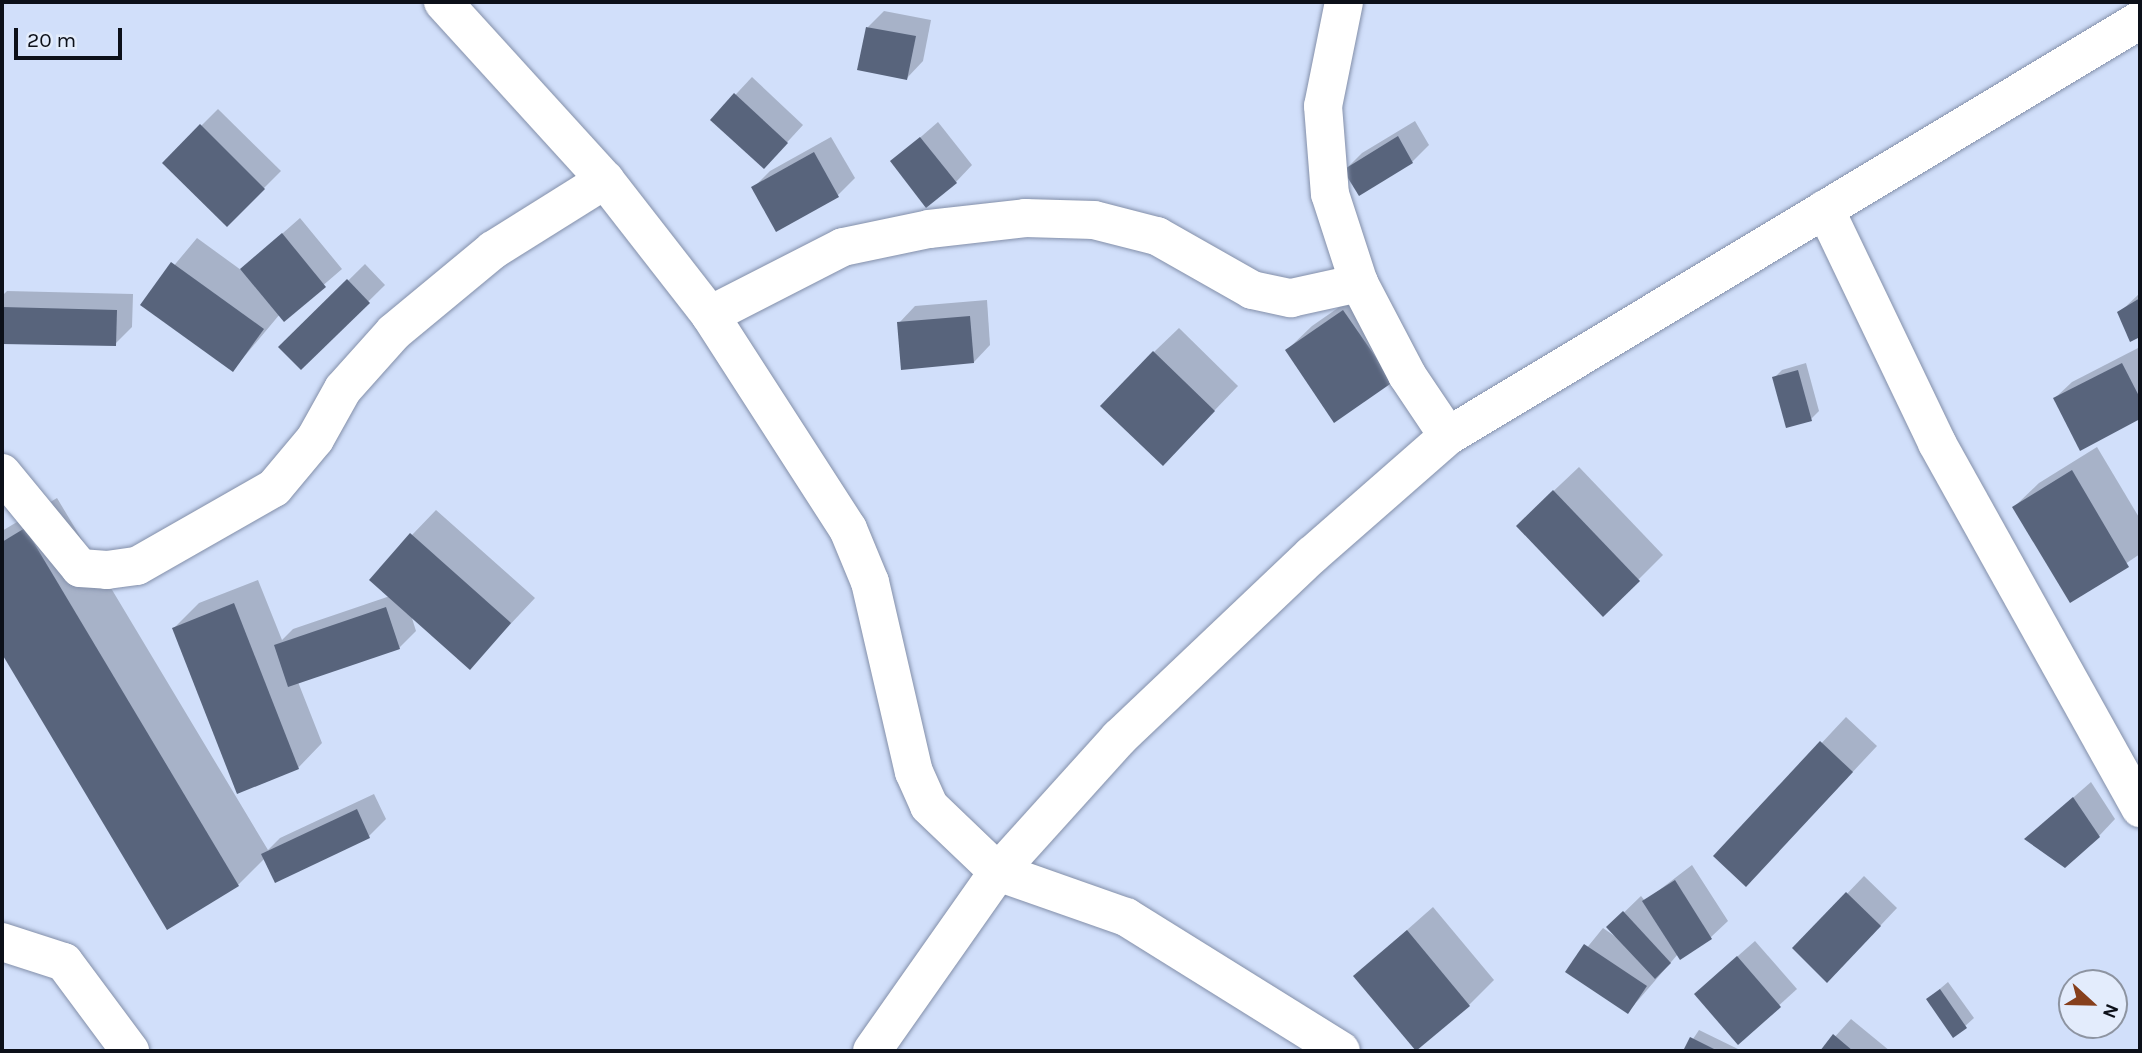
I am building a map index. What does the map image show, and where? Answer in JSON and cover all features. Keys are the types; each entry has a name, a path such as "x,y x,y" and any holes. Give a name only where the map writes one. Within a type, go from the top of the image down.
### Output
{"street":[{"path":"443,2 605,180 709,315 848,529 870,582 914,772 929,806 998,872 1126,917 1341,1051"},
{"path":"1344,2 1323,106 1330,194 1359,284 1406,375 1448,436"},
{"path":"872,1051 998,872 1119,738 1312,555 1448,436 2140,20"},
{"path":"2,473 80,568 107,570 137,566 274,488 315,439 343,389 394,332 493,250 605,180"},
{"path":"1825,209 1937,443 2140,808"},
{"path":"709,315 843,247 929,229 1025,218 1094,220 1157,236 1252,289 1291,298 1359,284"},
{"path":"2,942 64,962 130,1051"}],"building":[{"path":"866,27 916,36 907,80 857,70"},
{"path":"734,93 788,143 764,169 710,120"},
{"path":"200,124 265,189 227,227 162,163"},
{"path":"1398,136 1413,163 1359,196 1343,170"},
{"path":"920,137 957,183 926,208 890,161"},
{"path":"814,152 839,197 776,232 751,187"},
{"path":"282,233 326,287 284,322 240,269"},
{"path":"171,262 264,329 233,372 140,305"},
{"path":"347,279 370,303 301,370 278,347"},
{"path":"2140,298 2140,337 2130,342 2117,312"},
{"path":"2,307 117,310 116,346 2,344"},
{"path":"1343,310 1393,382 1334,423 1285,350"},
{"path":"970,316 974,363 901,370 897,322"},
{"path":"1153,351 1215,411 1163,466 1100,406"},
{"path":"2122,363 2140,398 2140,419 2080,451 2053,398"},
{"path":"1798,370 1812,421 1786,428 1772,377"},
{"path":"2072,470 2129,567 2070,603 2012,507"},
{"path":"1553,490 1640,581 1603,617 1516,526"},
{"path":"25,528 239,886 167,930 2,654 2,542"},
{"path":"410,533 511,623 470,670 369,580"},
{"path":"234,603 299,769 237,794 172,628"},
{"path":"386,607 400,649 288,687 274,645"},
{"path":"1820,741 1853,772 1746,887 1713,856"},
{"path":"2073,797 2100,837 2065,868 2024,839"},
{"path":"357,809 370,838 275,883 261,854"},
{"path":"1675,880 1712,939 1680,960 1642,901"},
{"path":"1846,892 1881,926 1827,983 1792,948"},
{"path":"1623,911 1671,963 1655,979 1606,927"},
{"path":"1407,930 1470,1006 1416,1051 1353,976"},
{"path":"1584,944 1647,986 1628,1014 1565,972"},
{"path":"1737,956 1781,1007 1738,1045 1694,994"},
{"path":"1940,989 1967,1028 1953,1038 1926,999"},
{"path":"1833,1034 1853,1051 1820,1051"},
{"path":"1690,1037 1718,1051 1683,1051"}]}
